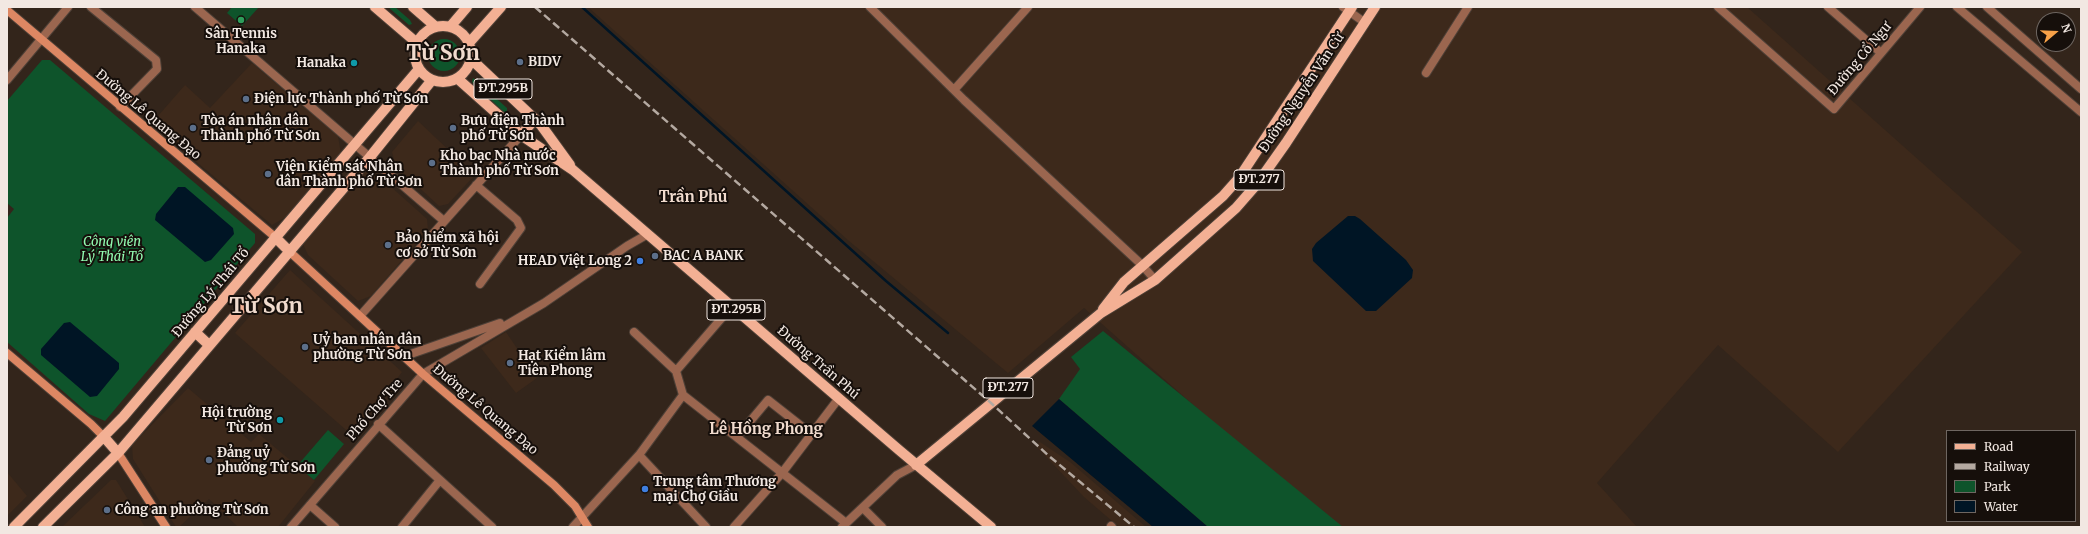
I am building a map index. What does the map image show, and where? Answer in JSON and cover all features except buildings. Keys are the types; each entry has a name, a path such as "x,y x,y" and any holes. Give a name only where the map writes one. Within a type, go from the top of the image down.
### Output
{"main road":[{"path":"375,7 417,43"},
{"path":"413,7 436,27"},
{"path":"450,27 467,7"},
{"path":"469,43 501,7"},
{"name":"Đường Nguyễn Văn Cừ","path":"916,465 1101,313 1155,280 1236,208 1257,184 1375,7"},
{"name":"Đường Nguyễn Văn Cừ","path":"1101,313 1124,282 1223,196 1240,178 1348,9"},
{"name":"Đường Lê Quang Đạo","path":"7,10 274,238"},
{"path":"436,27 450,27 462,33 469,43 471,59 466,71 458,79 444,83 432,80 419,69 415,56 417,43 424,34 436,27"},
{"name":"Đường Trần Phú","path":"471,59 550,135 574,170"},
{"name":"Đường Lý Thái Tổ","path":"14,527 104,437 419,69"},
{"name":"Đường Trần Phú","path":"458,79 521,135 574,170 988,526"},
{"path":"43,527 118,453 370,157 432,80"},
{"path":"521,135 535,119"},
{"path":"538,146 550,135"},
{"path":"274,238 290,252"},
{"name":"Đường Lê Quang Đạo","path":"290,252 423,374 554,485 582,516 588,527"},
{"path":"195,332 209,345"},
{"path":"7,353 91,424 104,437 118,453 166,527"}],"street":[{"path":"7,80 68,7"},
{"path":"91,7 156,60 157,69 120,107"},
{"path":"195,7 444,221"},
{"path":"870,7 954,90 1142,265 1155,280"},
{"path":"954,90 1028,7"},
{"path":"1426,74 1468,7"},
{"name":"Đường Cổ Ngư","path":"1718,7 1834,109 1920,7"},
{"path":"1828,7 1881,53"},
{"path":"1957,7 2081,112"},
{"path":"1987,7 2081,89"},
{"path":"1348,9 1364,22"},
{"path":"360,316 521,135"},
{"path":"476,185 517,220 521,228 480,284"},
{"name":"Phố Chợ Tre","path":"291,527 378,424 423,374 544,302 627,246 648,234"},
{"path":"676,371 732,306"},
{"name":"Phố Chợ Tre","path":"405,356 516,318"},
{"path":"634,332 676,371 682,394 782,473 844,525 897,475 916,465"},
{"path":"573,527 639,455 682,394"},
{"path":"734,527 782,473 810,433 838,398"},
{"path":"737,437 768,400 810,433"},
{"path":"378,424 492,527"},
{"path":"639,455 706,527"},
{"path":"402,527 440,480"},
{"path":"310,505 335,527"},
{"path":"863,508 882,527"}],"shaded area":[{"path":"588,7 1747,7 2022,252 1838,452 1718,345 1597,483 1637,527 1331,527 1084,308 1008,373 849,241"},
{"path":"252,63 338,136 341,154 286,217 272,225 151,124 185,85 210,108"},
{"path":"418,121 475,175 448,204 439,206 396,166 392,152"},
{"path":"371,169 427,219 428,230 371,296 358,301 308,255 302,242 363,170"},
{"path":"290,270 402,372 353,436 235,333"},
{"name":"Hạt Kiểm lâm Tiên Phong","path":"506,332 537,378 516,393 481,348"},
{"path":"188,388 251,442 259,434 315,481 278,527 238,527 209,499 179,527 176,527 133,459 132,445"},
{"path":"1040,442 1070,462 1146,527 1119,527 1084,497 1036,446"},
{"path":"7,472 27,496 7,516"},
{"name":"Công an phường Từ Sơn","path":"111,480 116,480 145,527 62,527"}],"green space":[{"name":"Sân Tennis Hanaka","path":"232,7 259,7 242,26 227,13"},
{"path":"388,7 395,7 410,20 412,24 409,25"},
{"path":"441,39 447,39 457,46 460,55 459,61 453,68 447,71 441,71 431,64 428,58 428,52 435,42"},
{"name":"Công viên Lý Thái Tổ","path":"42,60 50,60 255,234 255,243 105,421 89,414 7,342 7,218 14,209 7,203 7,101"},
{"path":"473,78 507,108 507,112 504,112 472,82"},
{"path":"1103,331 1343,527 1208,527 1059,399 1080,369 1071,357"},
{"path":"328,430 344,444 314,480 297,466"}],"water":[{"path":"178,187 185,187 233,228 234,234 211,260 205,262 155,220 156,214"},
{"path":"1348,216 1355,216 1360,219 1406,260 1413,270 1412,278 1376,311 1366,311 1313,261 1312,249 1316,243"},
{"path":"70,322 119,363 119,369 97,396 90,397 41,355 41,349 64,323"},
{"path":"1059,399 1208,527 1153,527 1032,426"}],"waterway":[{"path":"582,7 886,281 948,333"}],"railway":[{"path":"535,7 991,403 1049,456 1134,527"}],"place":[{"name":"Sân Tennis Hanaka","path":"241,20"},
{"name":"BIDV","path":"520,62"},
{"name":"Hanaka","path":"354,63"},
{"name":"Điện lực Thành phố Từ Sơn","path":"246,99"},
{"name":"Tòa án nhân dân Thành phố Từ Sơn","path":"193,128"},
{"name":"Bưu điện Thành phố Từ Sơn","path":"453,128"},
{"name":"Kho bạc Nhà nước Thành phố Từ Sơn","path":"432,163"},
{"name":"Viện Kiểm sát Nhân dân Thành phố Từ Sơn","path":"268,174"},
{"name":"Bảo hiểm xã hội cơ sở Từ Sơn","path":"388,245"},
{"name":"BAC A BANK","path":"655,256"},
{"name":"HEAD Việt Long 2","path":"640,261"},
{"name":"Uỷ ban nhân dân phường Từ Sơn","path":"305,347"},
{"name":"Hạt Kiểm lâm Tiên Phong","path":"510,363"},
{"name":"Hội trường Từ Sơn","path":"280,420"},
{"name":"Đảng uỷ phường Từ Sơn","path":"209,460"},
{"name":"Trung tâm Thương mại Chợ Giầu","path":"645,489"},
{"name":"Công an phường Từ Sơn","path":"107,510"}],"district":[{"name":"Từ Sơn","path":"443,54"},
{"name":"Trần Phú","path":"693,198"},
{"name":"Từ Sơn","path":"266,307"},
{"name":"Lê Hồng Phong","path":"766,430"}]}
